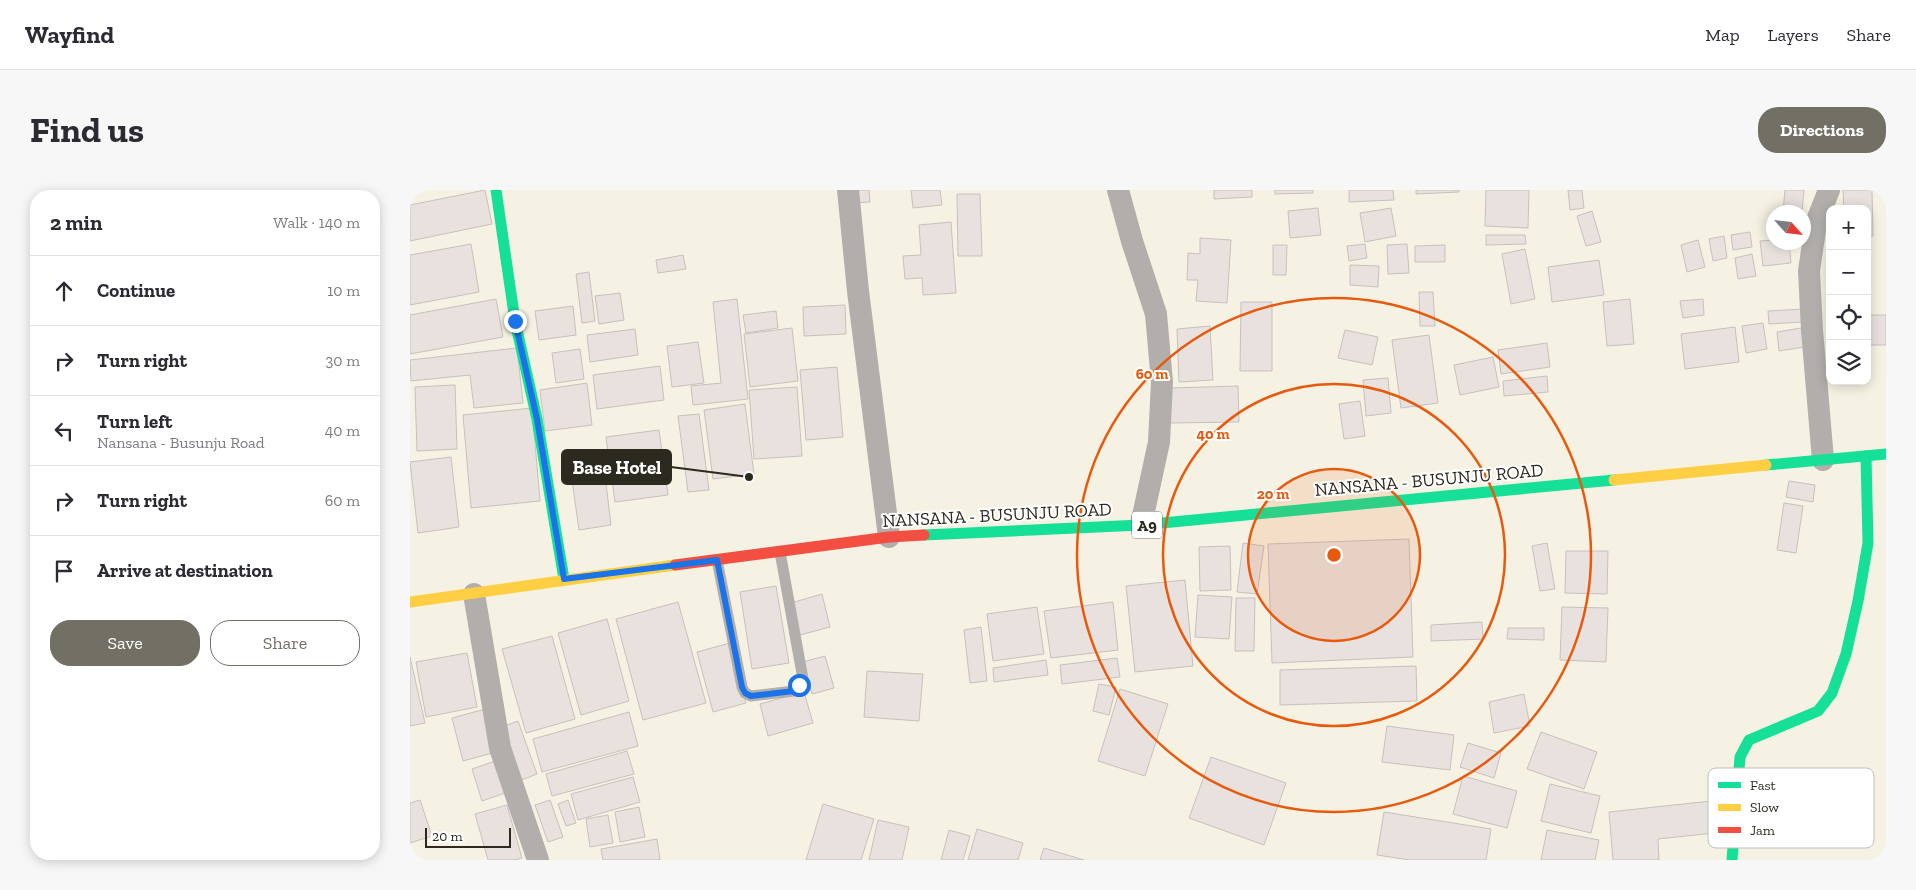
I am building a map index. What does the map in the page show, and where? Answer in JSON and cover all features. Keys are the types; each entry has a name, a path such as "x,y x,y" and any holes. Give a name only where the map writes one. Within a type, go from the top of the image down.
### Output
{"main road":[{"path":"496,190 515,321 537,419 564,579"},
{"name":"NANSANA - BUSUNJU ROAD","path":"410,602 474,594 564,579 889,537 1141,525 1886,454"},
{"path":"1739,768 1740,757 1749,740 1818,711 1832,693 1846,654 1858,602 1868,543 1866,456"}],"street":[{"path":"848,190 858,290 889,537"},
{"path":"1118,190 1132,241 1156,314 1162,382 1159,442 1141,525"},
{"path":"1822,460 1809,271 1816,223 1829,190"},
{"path":"474,594 500,748 538,860"}],"lane":[{"path":"717,560 742,687 745,693 751,696 794,691 803,679 780,552"}],"building":[{"path":"485,190 492,224 410,241 410,205"},
{"path":"853,190 869,190 870,202 854,203"},
{"path":"911,190 940,190 942,205 913,208"},
{"path":"1214,190 1252,190 1252,197 1214,199"},
{"path":"1275,190 1313,190 1313,193 1275,194"},
{"path":"1349,190 1393,190 1394,200 1349,202"},
{"path":"1416,190 1459,190 1459,192 1416,194"},
{"path":"1486,190 1529,190 1528,228 1485,226"},
{"path":"1568,190 1582,190 1584,208 1570,210"},
{"path":"1785,190 1804,190 1803,205 1784,205"},
{"path":"1843,190 1872,190 1873,236 1871,236 1871,205 1844,205"},
{"path":"957,194 980,194 982,256 958,256"},
{"path":"1318,208 1321,235 1290,238 1288,211"},
{"path":"1391,208 1396,236 1365,242 1360,213"},
{"path":"1592,211 1601,242 1586,246 1577,216"},
{"path":"951,222 956,293 923,295 922,278 905,279 903,256 921,255 919,225"},
{"path":"1750,232 1752,247 1733,250 1731,235"},
{"path":"1486,235 1525,235 1526,244 1486,245"},
{"path":"1724,236 1727,258 1713,261 1709,239"},
{"path":"1200,238 1231,240 1227,303 1196,301 1198,280 1187,280 1188,253 1200,254"},
{"path":"1698,240 1705,267 1687,272 1681,245"},
{"path":"1760,241 1766,241 1766,250 1790,250 1791,263 1763,266"},
{"path":"471,244 479,292 410,305 410,255"},
{"path":"1365,244 1367,258 1349,261 1347,246"},
{"path":"1407,244 1409,273 1388,274 1387,245"},
{"path":"1273,245 1287,245 1286,275 1273,275"},
{"path":"1445,245 1445,262 1415,262 1415,246"},
{"path":"1525,249 1535,299 1511,304 1502,254"},
{"path":"1752,254 1756,276 1738,279 1735,258"},
{"path":"683,255 686,269 658,273 656,260"},
{"path":"1599,260 1604,295 1552,302 1548,267"},
{"path":"1350,265 1379,266 1378,287 1350,285"},
{"path":"589,272 595,321 582,323 576,274"},
{"path":"1419,292 1433,292 1435,326 1420,326"},
{"path":"620,293 624,320 599,324 595,296"},
{"path":"496,299 503,337 410,354 410,315"},
{"path":"737,299 748,399 693,405 691,386 721,383 713,302"},
{"path":"1630,299 1634,344 1607,346 1603,302"},
{"path":"1703,299 1704,315 1683,318 1680,301"},
{"path":"1241,302 1272,302 1272,371 1240,371"},
{"path":"845,305 846,334 804,336 803,307"},
{"path":"573,306 576,335 539,340 535,311"},
{"path":"1803,309 1804,322 1769,324 1768,311"},
{"path":"776,311 778,328 746,333 743,315"},
{"path":"1871,315 1886,315 1886,345 1871,345"},
{"path":"1763,323 1767,349 1746,353 1742,326"},
{"path":"1210,326 1213,380 1179,382 1177,329"},
{"path":"1735,327 1739,362 1685,369 1681,334"},
{"path":"792,328 798,381 750,387 744,334"},
{"path":"1801,328 1805,347 1779,351 1777,332"},
{"path":"635,329 638,355 590,362 587,335"},
{"path":"1345,330 1378,337 1372,365 1338,358"},
{"path":"1429,335 1438,403 1401,408 1392,340"},
{"path":"698,342 704,383 672,387 667,346"},
{"path":"1547,343 1550,367 1501,374 1498,350"},
{"path":"517,348 523,403 474,408 470,375 411,381 410,360"},
{"path":"580,349 584,379 556,383 552,353"},
{"path":"1493,357 1499,387 1460,395 1454,365"},
{"path":"660,366 664,400 597,409 593,375"},
{"path":"837,367 843,437 806,440 800,370"},
{"path":"1547,376 1548,392 1504,396 1503,381"},
{"path":"1388,378 1391,413 1366,416 1363,380"},
{"path":"587,383 592,425 545,431 540,390"},
{"path":"455,385 457,449 417,451 415,387"},
{"path":"1238,386 1239,422 1170,423 1170,388"},
{"path":"797,387 802,456 754,459 749,390"},
{"path":"1360,401 1365,436 1344,439 1339,404"},
{"path":"745,404 754,474 713,479 704,410"},
{"path":"532,408 540,501 471,508 463,415"},
{"path":"699,414 709,490 688,492 678,416"},
{"path":"659,430 668,495 615,502 606,437"},
{"path":"451,457 459,527 418,533 410,462"},
{"path":"605,475 611,525 579,530 572,480"},
{"path":"1789,481 1815,485 1813,502 1786,497"},
{"path":"1784,503 1803,506 1796,553 1777,550"},
{"path":"1409,539 1413,657 1272,663 1268,544"},
{"path":"1243,543 1264,546 1257,594 1237,592"},
{"path":"1547,543 1555,589 1540,591 1532,546"},
{"path":"1230,546 1231,590 1200,591 1199,547"},
{"path":"1566,551 1608,551 1607,594 1565,593"},
{"path":"1185,580 1193,666 1135,672 1126,586"},
{"path":"776,586 789,663 752,669 740,592"},
{"path":"822,594 830,627 800,635 791,603"},
{"path":"1198,595 1232,597 1229,639 1195,637"},
{"path":"1236,598 1255,598 1254,651 1235,651"},
{"path":"678,602 706,703 643,720 616,619"},
{"path":"1113,602 1118,650 1051,658 1044,611"},
{"path":"1037,607 1044,654 993,661 987,614"},
{"path":"1562,607 1608,608 1606,662 1560,660"},
{"path":"607,619 629,701 581,715 558,633"},
{"path":"1482,622 1483,639 1431,641 1431,625"},
{"path":"981,627 987,681 970,683 964,630"},
{"path":"1508,628 1544,628 1544,640 1507,639"},
{"path":"552,636 575,719 526,733 502,649"},
{"path":"730,643 746,703 713,712 697,652"},
{"path":"467,653 477,707 426,717 416,662"},
{"path":"825,656 834,688 812,694 802,662"},
{"path":"410,657 425,723 410,726"},
{"path":"1117,658 1120,677 1062,684 1060,665"},
{"path":"1046,660 1048,675 994,682 993,668"},
{"path":"1416,666 1417,701 1280,705 1280,670"},
{"path":"867,671 923,674 919,721 864,717"},
{"path":"1099,684 1116,687 1109,715 1093,711"},
{"path":"1120,689 1168,704 1145,776 1098,761"},
{"path":"804,692 813,723 768,736 760,704"},
{"path":"1524,694 1530,726 1494,733 1489,702"},
{"path":"485,709 496,752 463,761 452,718"},
{"path":"629,712 638,746 542,772 533,739"},
{"path":"518,721 537,774 519,781 499,728"},
{"path":"1387,726 1454,735 1450,770 1382,762"},
{"path":"1541,732 1597,752 1584,789 1527,769"},
{"path":"1468,743 1501,753 1494,778 1460,767"},
{"path":"627,751 634,774 552,796 546,774"},
{"path":"1211,757 1286,783 1264,845 1189,818"},
{"path":"501,759 511,791 482,801 472,769"},
{"path":"1463,776 1517,791 1507,828 1453,814"},
{"path":"633,777 640,802 578,820 571,794"},
{"path":"1550,784 1600,796 1591,833 1541,821"},
{"path":"420,800 432,836 410,843 410,803"},
{"path":"550,800 563,837 548,842 535,805"},
{"path":"568,800 576,823 566,826 558,804"},
{"path":"1708,801 1708,834 1658,839 1659,860 1613,860 1609,812"},
{"path":"823,804 874,819 861,860 806,860"},
{"path":"507,805 522,858 514,860 488,860 475,814"},
{"path":"639,807 645,837 620,842 615,812"},
{"path":"1384,812 1491,829 1486,860 1410,860 1377,855"},
{"path":"608,815 613,843 590,847 586,819"},
{"path":"878,820 909,827 902,860 869,860"},
{"path":"977,829 1023,843 1018,860 968,860"},
{"path":"949,830 970,836 963,860 941,860"},
{"path":"1547,830 1599,840 1595,860 1541,860"},
{"path":"657,839 660,860 603,860 601,849"},
{"path":"1044,848 1084,860 1040,860"}],"traffic: fast":[{"path":"496,190 515,321 537,419 564,579"},
{"path":"1766,465 1886,454"},
{"path":"1739,768 1740,757 1749,740 1818,711 1832,693 1846,654 1868,543 1866,456"},
{"path":"924,535 1141,525 1614,480"},
{"path":"1732,860 1733,848"}],"traffic: slow":[{"path":"1614,480 1766,465"},
{"path":"410,602 675,565"}],"traffic: jam":[{"path":"675,565 889,537 924,535"}],"place":[{"name":"Base Hotel","path":"749,477"}],"route":[{"path":"515,321 537,419 564,579 717,560 742,687 745,693 751,696 794,691 799,685"}]}
